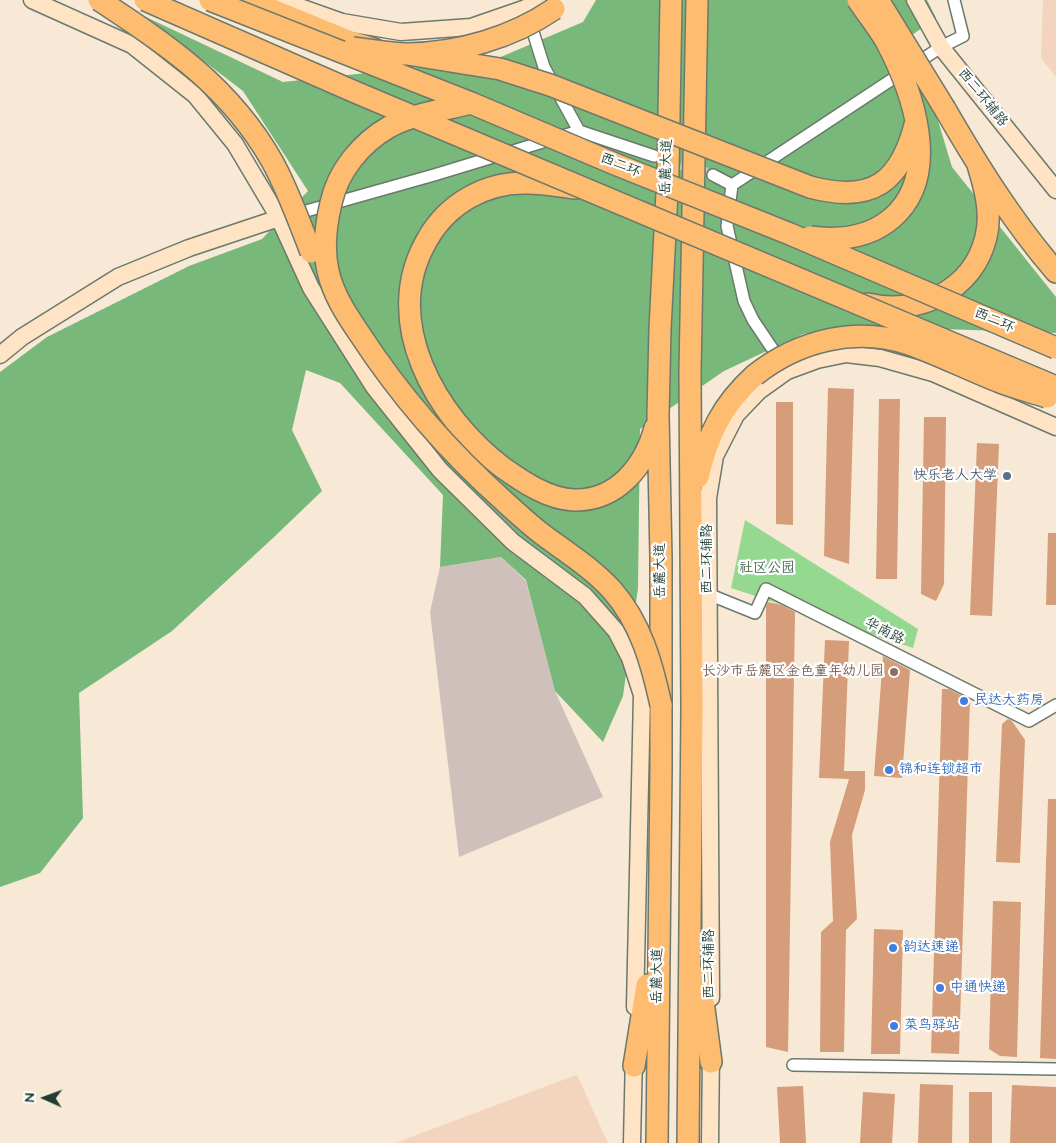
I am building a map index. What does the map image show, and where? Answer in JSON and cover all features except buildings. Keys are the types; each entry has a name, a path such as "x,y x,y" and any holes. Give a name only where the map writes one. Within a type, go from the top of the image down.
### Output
{"highway":[{"path":"89,0 125,17"},
{"path":"99,0 181,56 204,76 241,116 272,161 318,267 376,360 433,430 504,501 613,591 629,614 643,640 653,669 661,705"},
{"path":"145,0 355,92 1056,387"},
{"path":"248,0 348,40 384,51"},
{"name":"岳麓大道","path":"657,1143 661,705 661,558 658,415 660,329 668,173 670,0"},
{"name":"岳麓大道","path":"688,1143 692,660 690,372 697,0"},
{"path":"696,50 704,20 713,0"},
{"path":"790,234 844,239 874,230 897,214 906,202 914,185 920,164 920,142 916,121 899,69 885,40 858,0"},
{"path":"878,0 946,109 978,165 1030,242 1056,272"},
{"name":"西二环","path":"214,1 471,103 615,164 790,234 1056,348"},
{"path":"407,54 448,50 486,42 537,21 546,4"},
{"path":"329,46 407,54 500,69 550,85 810,187 829,192 858,192 878,185 885,180 903,160 910,145 916,121"},
{"path":"338,300 328,271 326,256 327,218 339,179 347,165 370,140 389,127 408,119 471,103"},
{"path":"854,302 896,308 910,306 944,294 960,282 981,253 987,236 987,199 978,165"},
{"path":"581,188 526,183 505,185 475,194 455,206 439,221 416,261 411,279 409,296 411,329 422,365 454,421 471,440 493,460 515,476 540,491 558,497 574,500 590,498 618,488 631,477 641,463 649,446 658,415"},
{"path":"690,516 697,478 709,436 728,402 755,375 776,360 807,344 839,338 884,338 908,344 1001,382 1056,400"},
{"path":"690,910 711,1062"},
{"path":"634,1066 658,911"}],"street":[{"path":"32,0 132,45 195,94 235,144 279,218 310,288 374,387 440,470 513,542 585,596 616,631 630,658 642,695 632,1143"},
{"path":"280,0 342,22 401,32 471,27 546,4 544,66 579,131"},
{"name":"西二环辅路","path":"915,0 941,47 1056,190"},
{"path":"787,371 753,320 744,301 727,226 732,185 941,47 963,36 954,0"},
{"path":"0,355 22,337 118,278 189,248 279,218 434,175 579,131 654,156"},
{"path":"713,175 732,185"},
{"name":"西二环辅路","path":"710,1143 708,498 715,456 736,415 759,391 787,371 816,360 846,354 880,358 933,373 1056,427"},
{"name":"华南路","path":"708,594 755,612 766,589 1029,721 1056,705"},
{"path":"793,1065 1056,1069"}],"shaded area":[{"path":"1043,0 1056,0 1056,77 1041,58"},
{"path":"501,557 526,581 555,691 603,797 459,857 430,612 440,567"},
{"path":"576,1075 608,1143 395,1143"}],"green space":[{"path":"596,0 927,0 936,18 912,35 952,167 1056,297 1056,333 858,326 803,334 724,371 640,429 638,588 623,696 603,742 555,691 526,580 501,557 440,567 443,495 340,383 306,370 292,430 322,491 172,631 79,693 83,818 40,873 0,887 0,372 47,337 189,266 262,239 308,191 243,91 146,17 283,82 496,59 583,22"},
{"name":"社区公园","path":"745,520 918,629 913,648 731,588"}],"tunnel":[{"path":"665,159 713,175"}],"place":[{"name":"快乐老人大学","path":"1007,476"},
{"name":"长沙市岳麓区金色童年幼儿园","path":"894,672"},
{"name":"民达大药房","path":"964,701"},
{"name":"锦和连锁超市","path":"889,770"},
{"name":"韵达速递","path":"893,948"},
{"name":"中通快递","path":"940,988"},
{"name":"菜鸟驿站","path":"894,1026"}]}
